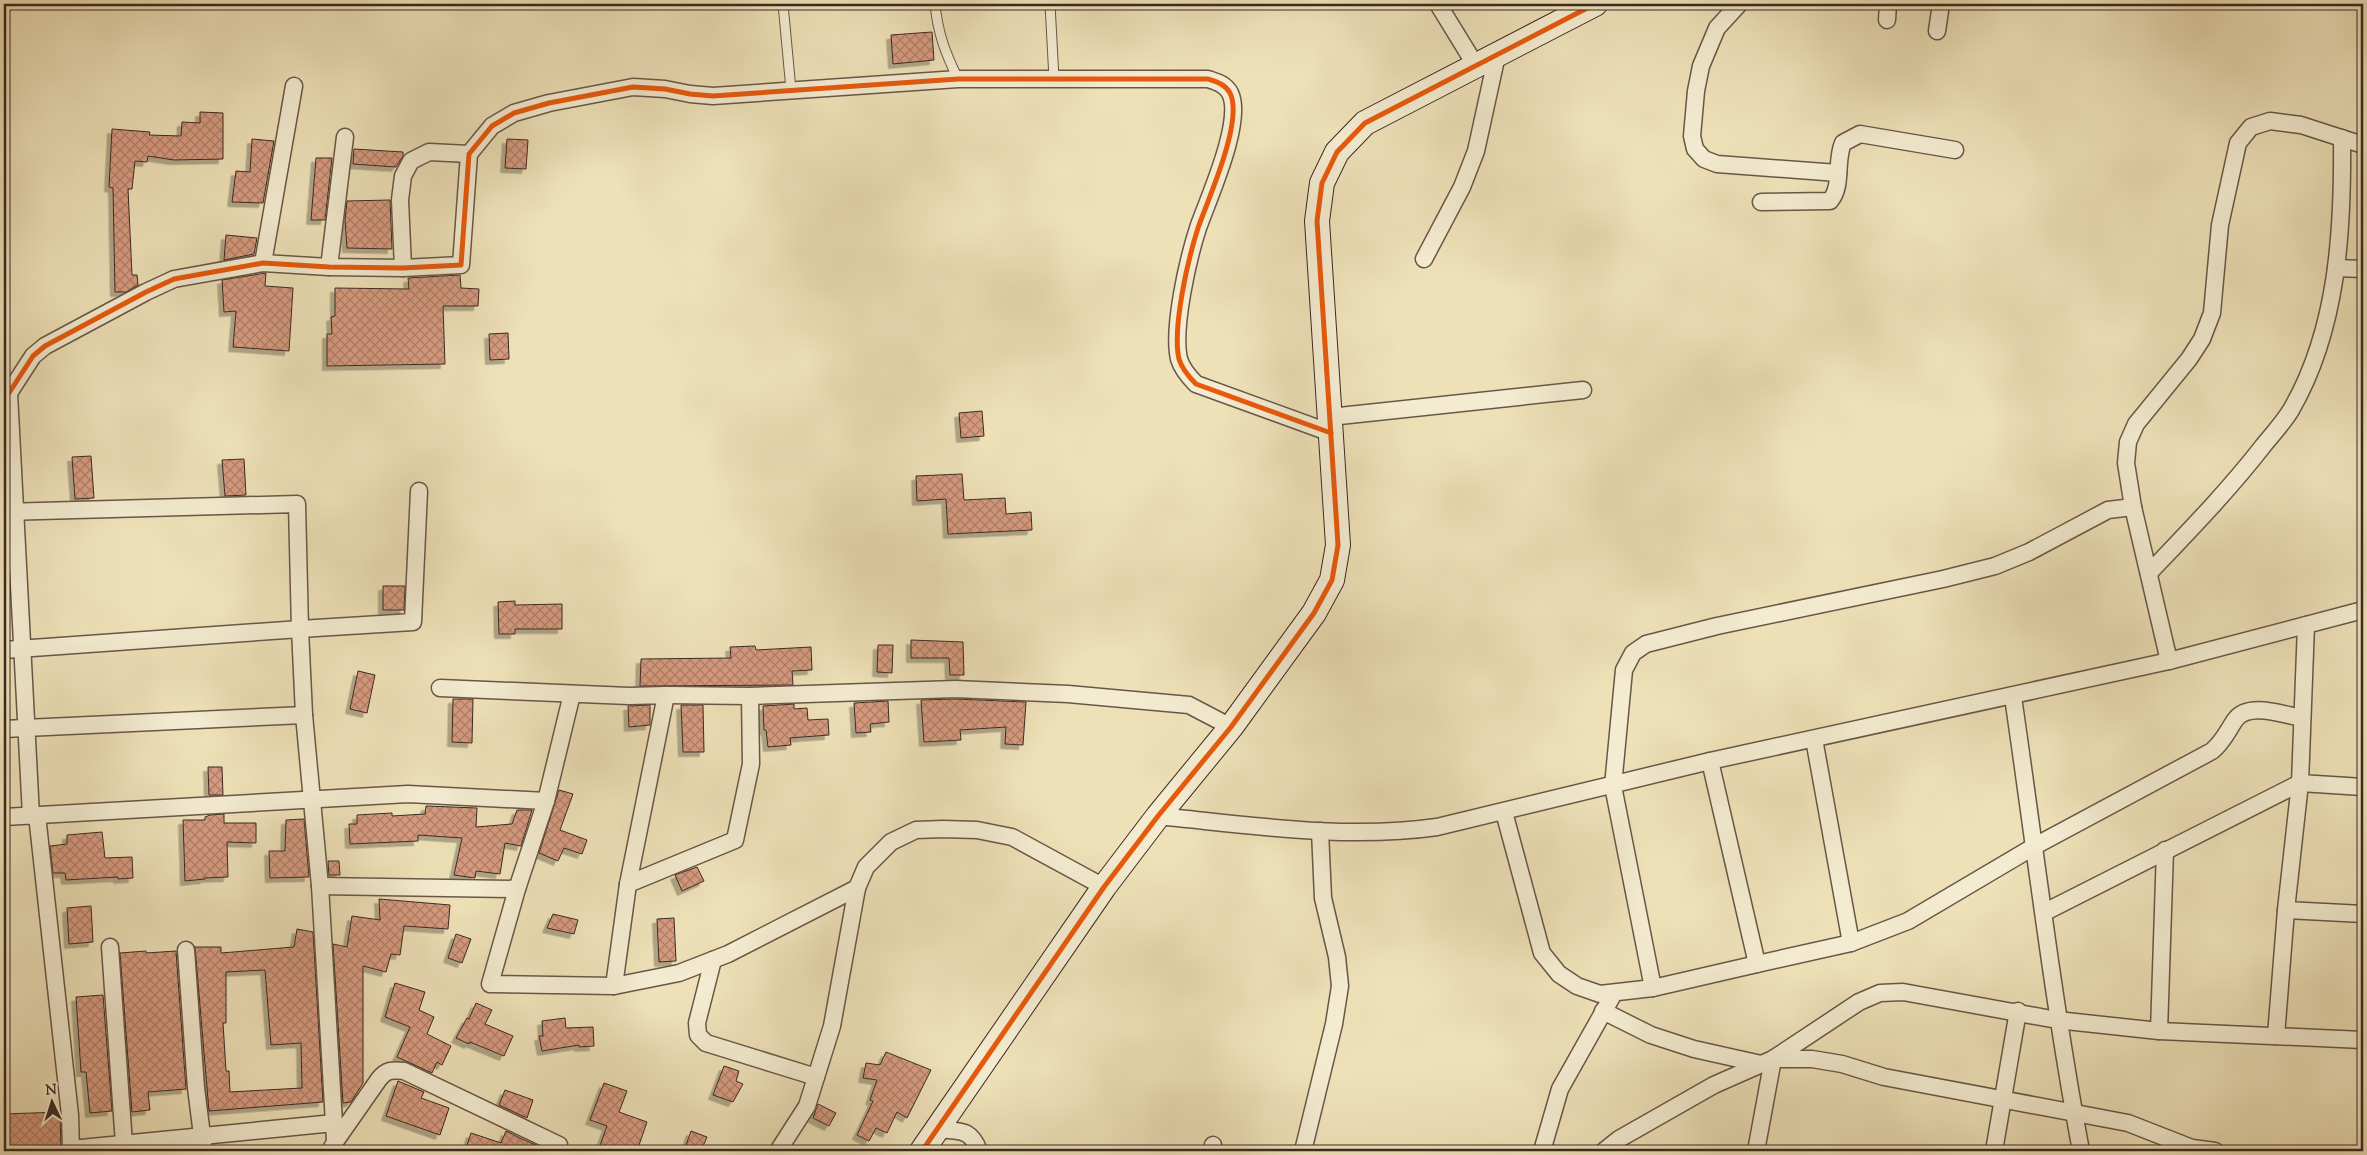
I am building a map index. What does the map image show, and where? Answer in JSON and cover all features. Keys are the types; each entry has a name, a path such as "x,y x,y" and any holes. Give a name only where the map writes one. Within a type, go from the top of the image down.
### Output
{"street":[{"path":"1438,4 1476,66"},
{"path":"922,1151 1104,887 1158,816 1231,727 1314,613 1332,580 1338,545 1317,221 1322,183 1338,152 1365,123 1595,4"},
{"path":"1739,4 1717,28 1701,66 1696,91 1692,136 1695,149 1704,160 1717,164 1838,173"},
{"path":"1938,31 1941,4"},
{"path":"1424,259 1462,187 1476,151 1497,55"},
{"path":"334,1123 204,1143 124,1144 71,1150 70,1115 34,816 26,728 10,512 6,393 33,356 45,346 174,279 263,263 329,267 402,268 461,265 468,154 492,126 514,113 599,92 633,87 665,89 713,96 958,79 1208,79 1222,84 1230,93 1233,108 1228,141 1216,183 1198,229 1187,274 1178,331 1179,359 1187,375 1196,384 1331,425 1583,390"},
{"path":"263,263 294,86"},
{"path":"2169,661 2133,507 2126,463 2128,442 2136,424 2189,359 2202,339 2212,313 2220,225 2238,143 2251,127 2270,121 2301,125 2363,145"},
{"path":"1761,202 1830,201 1836,191 1839,152 1843,143 1860,134 1955,150"},
{"path":"329,267 345,137"},
{"path":"2149,573 2251,461 2290,411 2314,360 2328,309 2336,268 2342,189 2342,138"},
{"path":"402,268 400,200 403,176 411,161 428,152 468,154"},
{"path":"2336,268 2363,269"},
{"path":"4,650 413,622 419,490"},
{"path":"10,512 298,504 300,629 304,714 320,886 334,1123 333,1146"},
{"path":"1653,988 1613,786 1624,670 1633,653 1646,644 1717,626 1944,579 1995,566 2029,552 2108,510 2133,507"},
{"path":"1158,816 1320,831 1398,833 1437,828 1710,762 2013,697 2169,661 2363,610"},
{"path":"2276,1036 2286,910 2300,783 2306,625"},
{"path":"440,688 572,694 750,696 955,689 1068,694 1189,705 1231,727"},
{"path":"572,694 546,801 517,889 490,984 614,986 679,973 713,960 857,888"},
{"path":"614,986 628,884 666,695"},
{"path":"628,884 734,840 751,764 750,696"},
{"path":"2013,697 2045,912 2057,1020 2081,1151"},
{"path":"1504,812 1542,953 1559,974 1577,986 1600,994 1614,993 1653,988 1851,943 1908,921 2035,846 2212,751 2222,742 2236,719 2244,712 2252,710 2302,718"},
{"path":"4,729 304,714"},
{"path":"1814,739 1851,943"},
{"path":"1710,762 1757,964"},
{"path":"2045,912 2300,783 2363,786"},
{"path":"4,817 408,794 546,801"},
{"path":"778,1151 807,1106 832,1026 857,888 866,867 891,842 916,830 977,830 1012,837 1104,887"},
{"path":"1303,1151 1334,1024 1340,986 1337,957 1323,898 1320,831"},
{"path":"2159,1030 2165,850"},
{"path":"320,886 517,889"},
{"path":"2286,910 2363,914"},
{"path":"110,947 124,1144"},
{"path":"186,950 196,1088 204,1143"},
{"path":"713,960 697,1023 698,1035 706,1043 816,1077"},
{"path":"1604,1151 1619,1139 1714,1085 1767,1062 1858,1002 1880,994 1903,992 2018,1011 2057,1020 2159,1030 2363,1040"},
{"path":"1542,1151 1560,1089 1614,993"},
{"path":"1603,1011 1651,1035 1694,1050 1767,1062 1820,1060 1842,1064 1884,1077 2128,1123 2192,1148 2215,1151"},
{"path":"1994,1151 2018,1011"},
{"path":"1756,1151 1767,1062"},
{"path":"333,1146 379,1079 384,1073 392,1070 404,1071 559,1144"},
{"path":"937,1129 968,1132 974,1138 979,1151"}],"lane":[{"path":"783,4 791,90"},
{"path":"935,4 942,46 958,79"},
{"path":"1050,4 1054,79"}],"building":[{"path":"932,32 934,60 893,64 891,35"},
{"path":"200,112 223,113 223,159 174,160 148,156 147,162 135,161 132,189 128,189 132,275 137,275 138,285 126,292 115,292 113,188 109,187 112,129 150,132 149,135 181,136 182,122 200,123"},
{"path":"252,139 274,141 263,203 232,202 236,171 250,172"},
{"path":"507,139 528,140 526,169 505,168"},
{"path":"354,149 403,152 403,156 396,167 353,164"},
{"path":"316,158 332,158 325,220 311,220"},
{"path":"390,200 392,249 347,248 345,220 347,201"},
{"path":"226,235 257,238 254,254 224,260"},
{"path":"266,273 265,286 293,288 289,351 233,347 236,311 224,312 222,280"},
{"path":"460,275 461,288 479,289 478,306 443,306 445,364 327,366 327,334 332,334 331,317 335,316 335,288 409,289 408,278"},
{"path":"508,333 509,359 490,360 489,334"},
{"path":"982,411 984,436 961,438 959,413"},
{"path":"91,456 94,498 75,499 72,457"},
{"path":"244,459 246,495 225,496 222,460"},
{"path":"962,474 964,500 1005,498 1006,514 1031,512 1032,530 948,534 946,499 917,501 916,476"},
{"path":"383,586 405,586 404,610 383,610"},
{"path":"515,601 515,605 562,604 562,629 515,629 515,634 499,634 498,602"},
{"path":"911,640 963,642 964,675 950,675 949,658 911,658"},
{"path":"878,645 893,645 892,673 877,672"},
{"path":"755,646 756,650 811,647 812,670 792,671 793,685 640,686 641,659 731,658 730,647"},
{"path":"358,671 375,675 367,713 350,709"},
{"path":"453,699 473,699 472,743 452,742"},
{"path":"955,699 1026,702 1023,745 1005,744 1006,727 960,730 961,740 924,742 921,700"},
{"path":"888,701 889,722 870,724 871,732 856,733 854,703"},
{"path":"794,704 794,709 807,708 808,720 828,719 829,735 790,738 791,745 768,747 766,730 764,730 763,706"},
{"path":"650,705 650,725 629,727 628,706"},
{"path":"681,705 703,705 704,752 683,752"},
{"path":"208,767 222,767 223,795 209,795"},
{"path":"559,790 573,794 560,830 587,840 582,854 564,848 558,861 539,853"},
{"path":"426,806 477,808 476,827 512,824 517,810 532,810 521,846 505,843 500,874 476,871 475,878 454,875 462,838 418,835 418,841 350,844 349,824 357,824 357,815 392,813 392,816 425,814"},
{"path":"224,814 224,823 256,823 256,843 227,842 228,877 185,881 183,820 205,820 205,817 210,815"},
{"path":"304,819 309,877 270,878 269,851 285,851 286,820"},
{"path":"102,832 105,858 132,857 133,878 66,880 65,873 53,873 50,846 67,844 67,835"},
{"path":"328,861 339,861 340,875 329,875"},
{"path":"697,867 704,881 682,891 675,875"},
{"path":"379,899 450,905 448,929 404,926 400,955 391,954 386,972 363,966 363,1083 351,1102 343,1103 333,944 347,947 352,916 380,920"},
{"path":"91,906 93,942 69,944 67,908"},
{"path":"553,914 578,920 574,934 547,928"},
{"path":"674,918 676,961 659,962 657,919"},
{"path":"297,929 313,932 323,1102 209,1111 195,947 221,947 221,953 294,947","holes":["265,970 271,1045 301,1043 302,1088 230,1092 229,1071 226,1071 223,1023 226,1023 226,972"]},
{"path":"456,934 471,939 462,963 448,958"},
{"path":"146,951 146,953 176,951 186,1089 148,1092 150,1110 132,1112 120,953"},
{"path":"395,983 425,992 419,1010 434,1017 427,1034 451,1046 442,1065 437,1062 432,1073 397,1057 410,1027 385,1017"},
{"path":"103,995 112,1111 90,1113 86,1072 81,1072 76,997"},
{"path":"476,1003 492,1010 485,1024 513,1036 504,1056 456,1038 467,1018 469,1019"},
{"path":"565,1018 566,1028 593,1027 594,1046 579,1047 579,1045 542,1051 539,1036 543,1036 542,1021"},
{"path":"886,1052 931,1070 907,1118 897,1112 887,1133 876,1128 869,1141 857,1135 873,1101 870,1100 877,1080 863,1078 866,1063 880,1065"},
{"path":"724,1066 739,1071 736,1081 743,1084 733,1102 713,1095"},
{"path":"398,1081 424,1092 421,1098 449,1108 440,1135 386,1116"},
{"path":"604,1083 627,1091 619,1112 647,1122 637,1151 598,1151 607,1126 590,1120"},
{"path":"505,1090 533,1100 527,1118 499,1105"},
{"path":"818,1104 836,1113 829,1126 813,1118"},
{"path":"60,1112 61,1151 4,1151 4,1114"},
{"path":"506,1131 549,1151 465,1151 471,1133 501,1143"},
{"path":"691,1131 707,1137 701,1151 684,1151"}],"cycle path":[{"path":"922,1151 1104,887 1158,816 1231,727 1314,613 1332,580 1338,545 1317,221 1322,183 1337,152 1365,123 1595,4"},
{"path":"9,393 33,356 45,346 174,279 263,263 329,267 403,268 461,265 469,154 492,126 514,113 549,103 633,87 665,89 713,96 958,79 1208,79 1223,85 1230,93 1233,106 1232,122 1223,160 1198,228 1190,257 1179,312 1177,346 1179,359 1186,373 1196,384 1331,433"}]}
